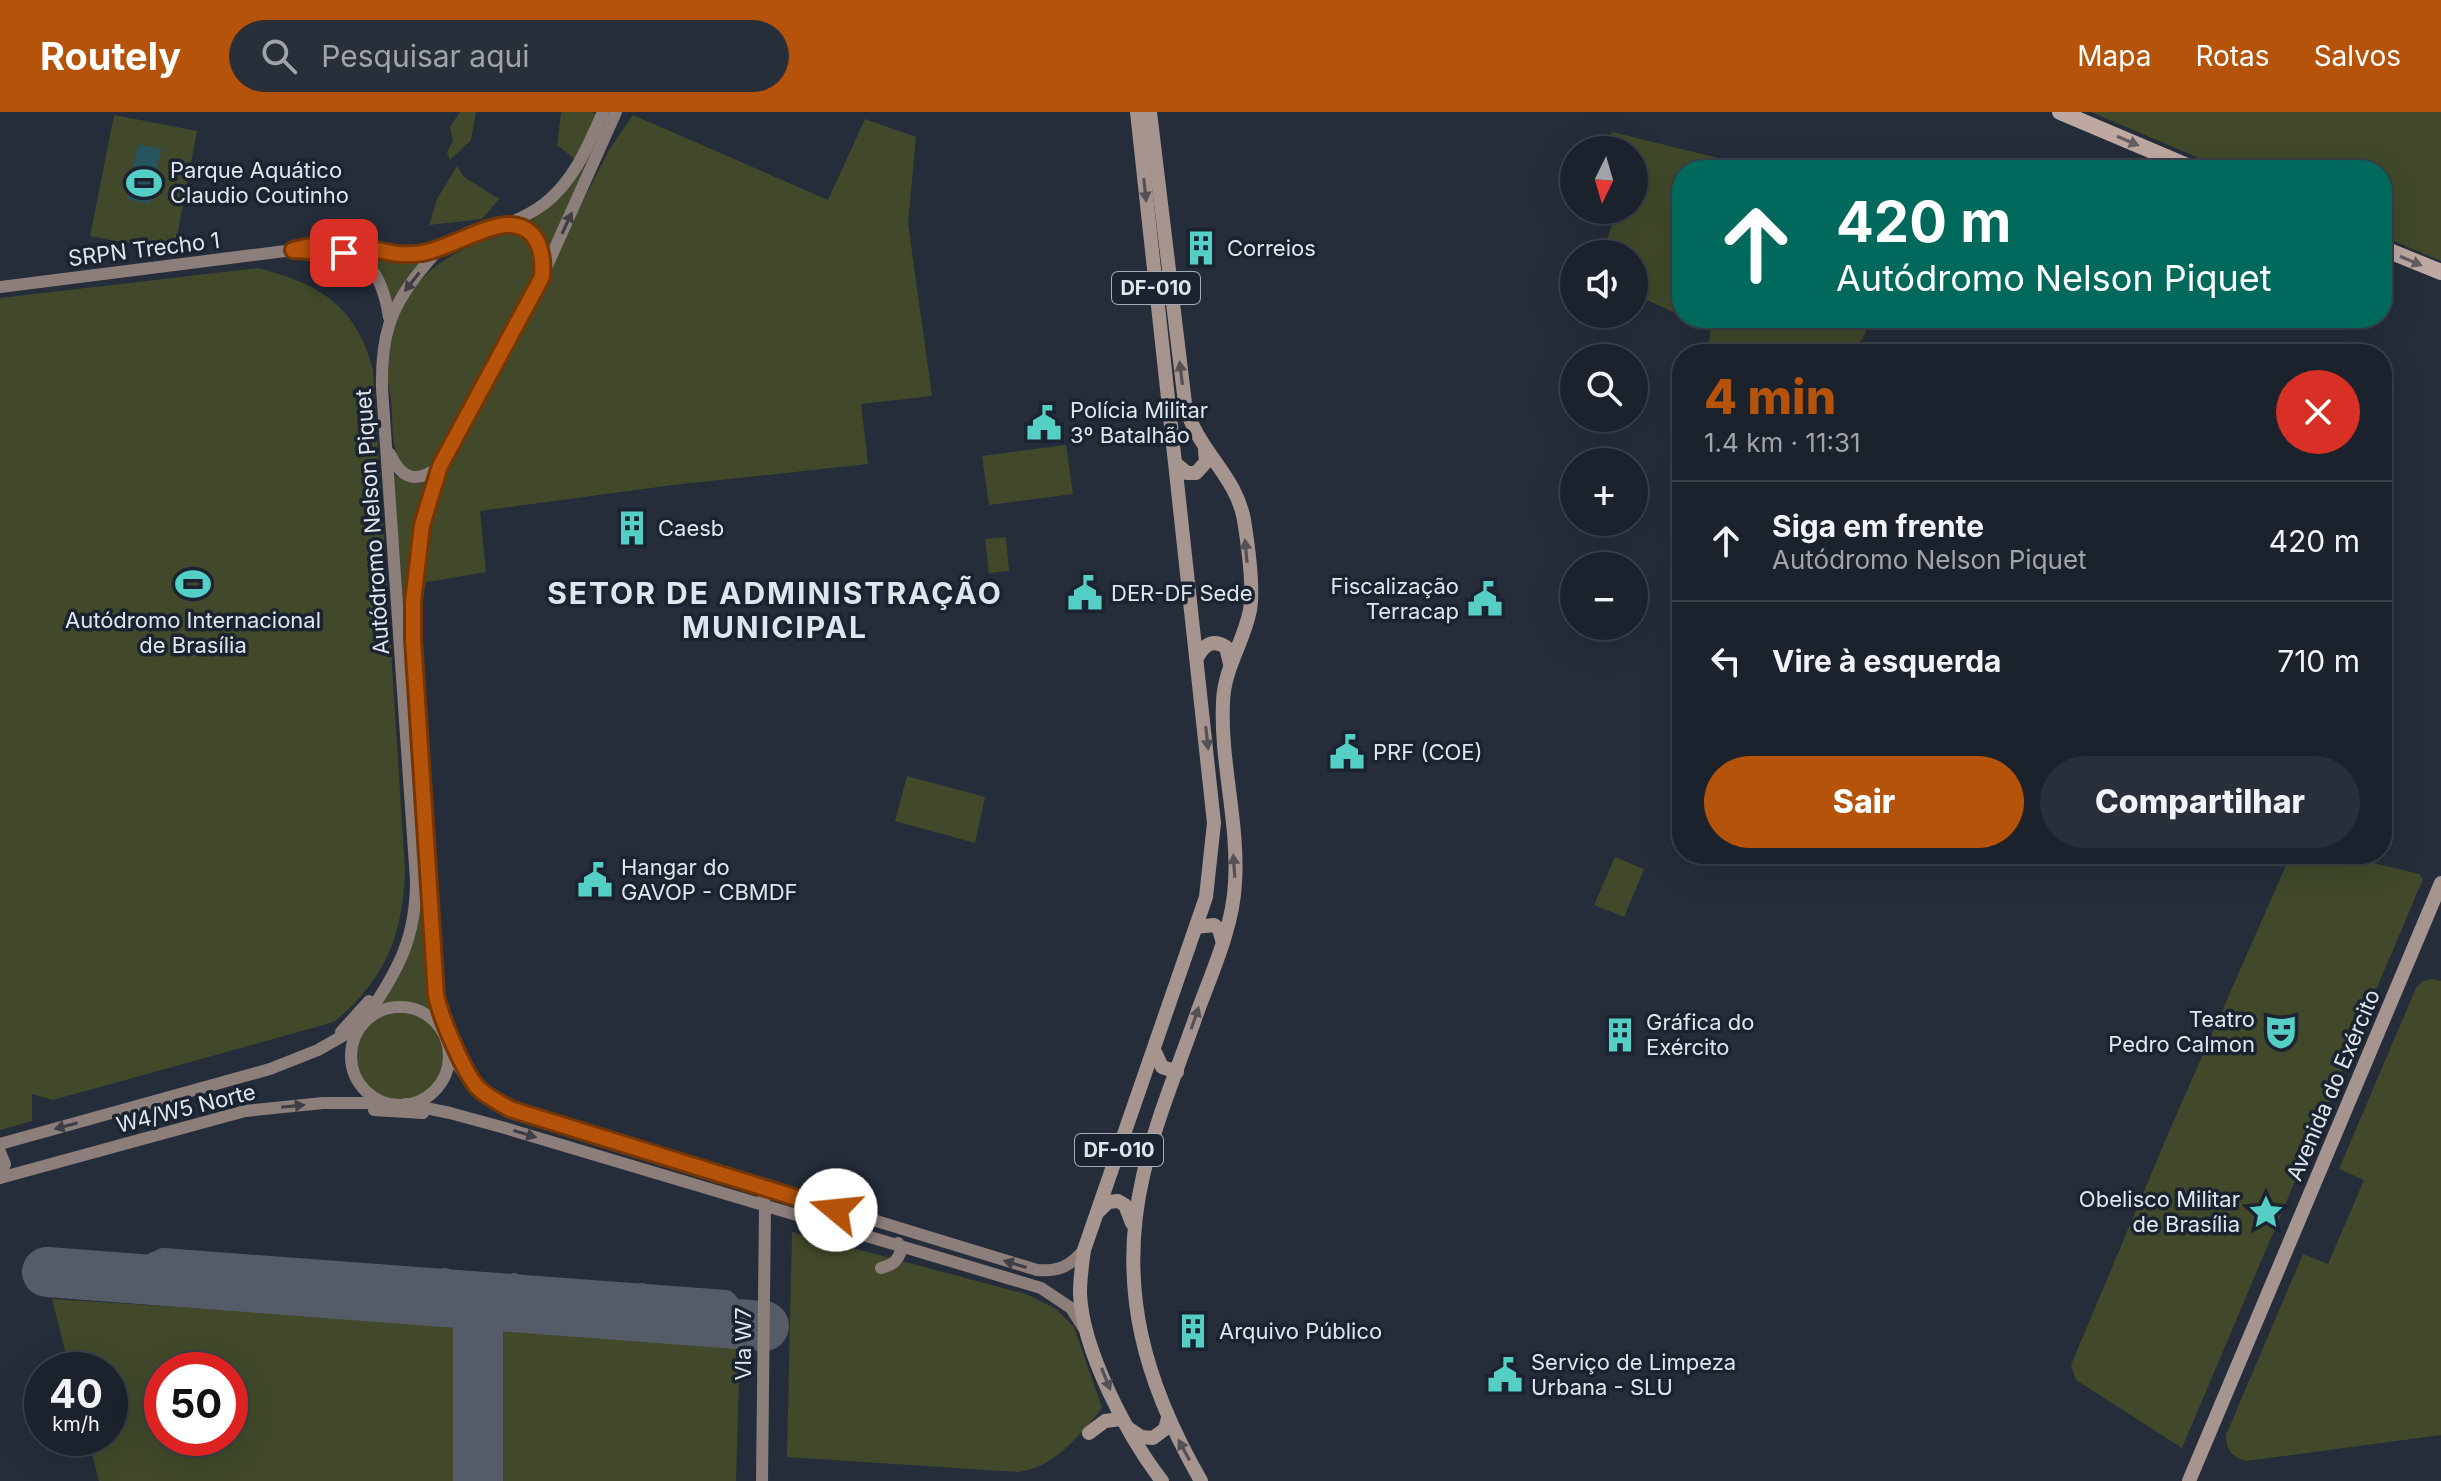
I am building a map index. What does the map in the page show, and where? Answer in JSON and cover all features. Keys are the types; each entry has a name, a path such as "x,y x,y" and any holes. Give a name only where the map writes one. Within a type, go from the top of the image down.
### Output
{"highway":[{"path":"2060,112 2173,160"},
{"path":"2392,252 2441,272"}],"main road":[{"path":"438,250 510,225 546,202 563,186 582,159 603,112"},
{"name":"Autódromo Nelson Piquet","path":"442,1030 433,967 413,639 413,602 422,525 440,466 542,277 616,112"},
{"name":"DF-010","path":"1137,112 1214,823 1206,897 1084,1250 1080,1295 1093,1348 1123,1422 1162,1481"},
{"name":"DF-010","path":"1150,112 1185,403 1194,432 1233,488 1243,519 1250,609 1230,664 1223,706 1235,883 1222,940 1147,1158 1133,1227 1132,1285 1136,1317 1151,1374 1168,1418 1201,1481"},
{"path":"510,225 526,230 541,247 544,258 542,277"},
{"name":"SRPN Trecho 1","path":"0,287 324,244 342,244 398,254 438,250"},
{"name":"SRPN Trecho 1","path":"293,250 344,253 357,258 378,277 385,289 389,317"},
{"name":"Autódromo Nelson Piquet","path":"362,1024 399,966 416,909 382,364 389,317 405,290 438,250"},
{"path":"387,447 399,471 408,476 431,473 440,466"},
{"path":"1176,464 1187,473 1196,473 1206,462 1205,451"},
{"path":"1198,656 1203,647 1213,642 1219,643 1226,647 1230,664"},
{"name":"Avenida do Exército","path":"2189,1481 2441,883"},
{"path":"1196,927 1214,925 1219,929 1222,940"},
{"path":"328,1045 354,1020 388,975 399,966"},
{"path":"406,1104 418,1101 438,1088 449,1065 449,1053 442,1030 433,1020 411,1008 385,1009 362,1024 351,1047 352,1070 363,1090 385,1103 450,1113 765,1207 898,1243 1041,1288 1071,1308 1093,1348"},
{"path":"439,1011 477,1086"},
{"name":"W4/W5 Norte","path":"0,1144 270,1069 328,1045 362,1024"},
{"path":"1154,1050 1162,1067 1177,1072"},
{"path":"449,1053 477,1086 510,1109 757,1186 1037,1270 1050,1272 1063,1268 1084,1250"},
{"path":"323,1103 355,1109 450,1113"},
{"name":"W4/W5 Norte","path":"0,1178 219,1116 323,1103 385,1103"},
{"path":"0,1152 5,1164 0,1178"},
{"path":"757,1186 763,1194 765,1207"},
{"path":"1097,1214 1108,1202 1118,1201 1125,1205 1133,1227"},
{"path":"750,1202 764,1224 779,1210"},
{"name":"Vla W7","path":"762,1481 765,1207"},
{"path":"881,1268 892,1265 898,1258 901,1251 898,1243"},
{"path":"1089,1433 1105,1421 1123,1422 1133,1434 1153,1438 1165,1429 1168,1418"}],"shaded area":[{"path":"460,112 476,112 471,140 450,160 447,152 453,141 450,127"},
{"path":"561,112 596,114 576,160 557,145"},
{"path":"609,112 612,112 549,258 527,224 577,174"},
{"path":"2091,112 2441,112 2441,261 2392,240 2392,160 2204,160"},
{"name":"Parque Aquático Claudio Coutinho","path":"114,115 197,131 174,252 90,236"},
{"path":"633,115 828,200 865,119 916,137 908,223 932,396 861,404 868,464 673,485 480,511 486,572 421,583 427,522 445,470 609,150"},
{"path":"1648,141 1726,160 1672,160 1672,311 1648,300 1648,240 1607,240 1612,224 1648,224"},
{"path":"138,144 161,149 150,204 127,199"},
{"path":"457,166 464,177 499,199 482,219 429,225 437,199"},
{"path":"513,233 533,242 541,264 436,461 422,471 405,470 394,444 386,368 390,337 398,313 425,276 444,261 465,249"},
{"path":"351,250 397,261 423,260 392,302 377,271"},
{"name":"Autódromo Internacional de Brasília","path":"258,268 300,282 332,301 357,329 373,370 405,869 404,893 395,935 379,972 352,1006 334,1022 53,1100 32,1094 32,1121 0,1130 0,298"},
{"path":"1709,328 1868,328 1857,344 1709,344"},
{"path":"1066,445 1073,494 989,505 982,456"},
{"path":"392,475 414,481 430,478 407,627 426,967 436,1017 410,1004 381,1007 405,961 419,912"},
{"path":"1006,537 1009,571 989,573 985,539"},
{"path":"907,776 985,797 975,843 895,821"},
{"path":"1615,857 1644,869 1624,917 1594,905"},
{"path":"2287,864 2378,864 2419,874 2423,879 2182,1448 2076,1380 2071,1365"},
{"path":"2423,981 2441,981 2441,1435 2246,1461 2229,1449 2226,1435 2303,1254 2328,1264 2364,1180 2339,1169 2416,988"},
{"path":"391,1013 409,1013 425,1020 437,1032 444,1048 444,1066 437,1082 425,1094 409,1101 391,1101 375,1094 363,1082 356,1066 356,1048 363,1032 375,1020"},
{"path":"792,1232 1026,1294 1056,1309 1074,1327 1102,1408 1054,1458 1017,1472 787,1457"},
{"path":"52,1299 740,1343 736,1481 99,1481 93,1456 128,1456 128,1352 65,1352"}],"taxiway":[{"path":"121,1278 163,1258 726,1300 736,1312 738,1324"},
{"path":"171,1259 164,1262 163,1270 173,1282"},
{"path":"238,1287 232,1279 235,1268 240,1264"},
{"path":"379,1274 374,1286 380,1297"},
{"path":"445,1278 461,1303"},
{"path":"498,1306 514,1283"},
{"path":"642,1293 652,1304 657,1318"}],"runway":[{"path":"47,1272 764,1326"},
{"path":"478,1305 478,1481"}],"place":[{"name":"Parque Aquático Claudio Coutinho","path":"144,183"},
{"name":"Correios","path":"1201,248"},
{"name":"Polícia Militar 3º Batalhão","path":"1044,423"},
{"name":"Caesb","path":"632,528"},
{"name":"Autódromo Internacional de Brasília","path":"193,584"},
{"name":"DER-DF Sede","path":"1085,593"},
{"name":"Fiscalização Terracap","path":"1485,599"},
{"name":"PRF (COE)","path":"1347,752"},
{"name":"Hangar do GAVOP - CBMDF","path":"595,880"},
{"name":"Teatro Pedro Calmon","path":"2281,1032"},
{"name":"Gráfica do Exército","path":"1620,1035"},
{"name":"Obelisco Militar de Brasília","path":"2266,1212"},
{"name":"Arquivo Público","path":"1193,1331"},
{"name":"Serviço de Limpeza Urbana - SLU","path":"1505,1375"}],"district":[{"name":"SETOR DE ADMINISTRAÇÃO MUNICIPAL","path":"775,610"}],"route":[{"path":"344,253 293,250 342,244 398,254 418,254 510,225 526,230 536,238 544,258 542,277 440,466 422,525 413,602 436,995 439,1011 465,1064 477,1086 510,1109 836,1210"}]}
